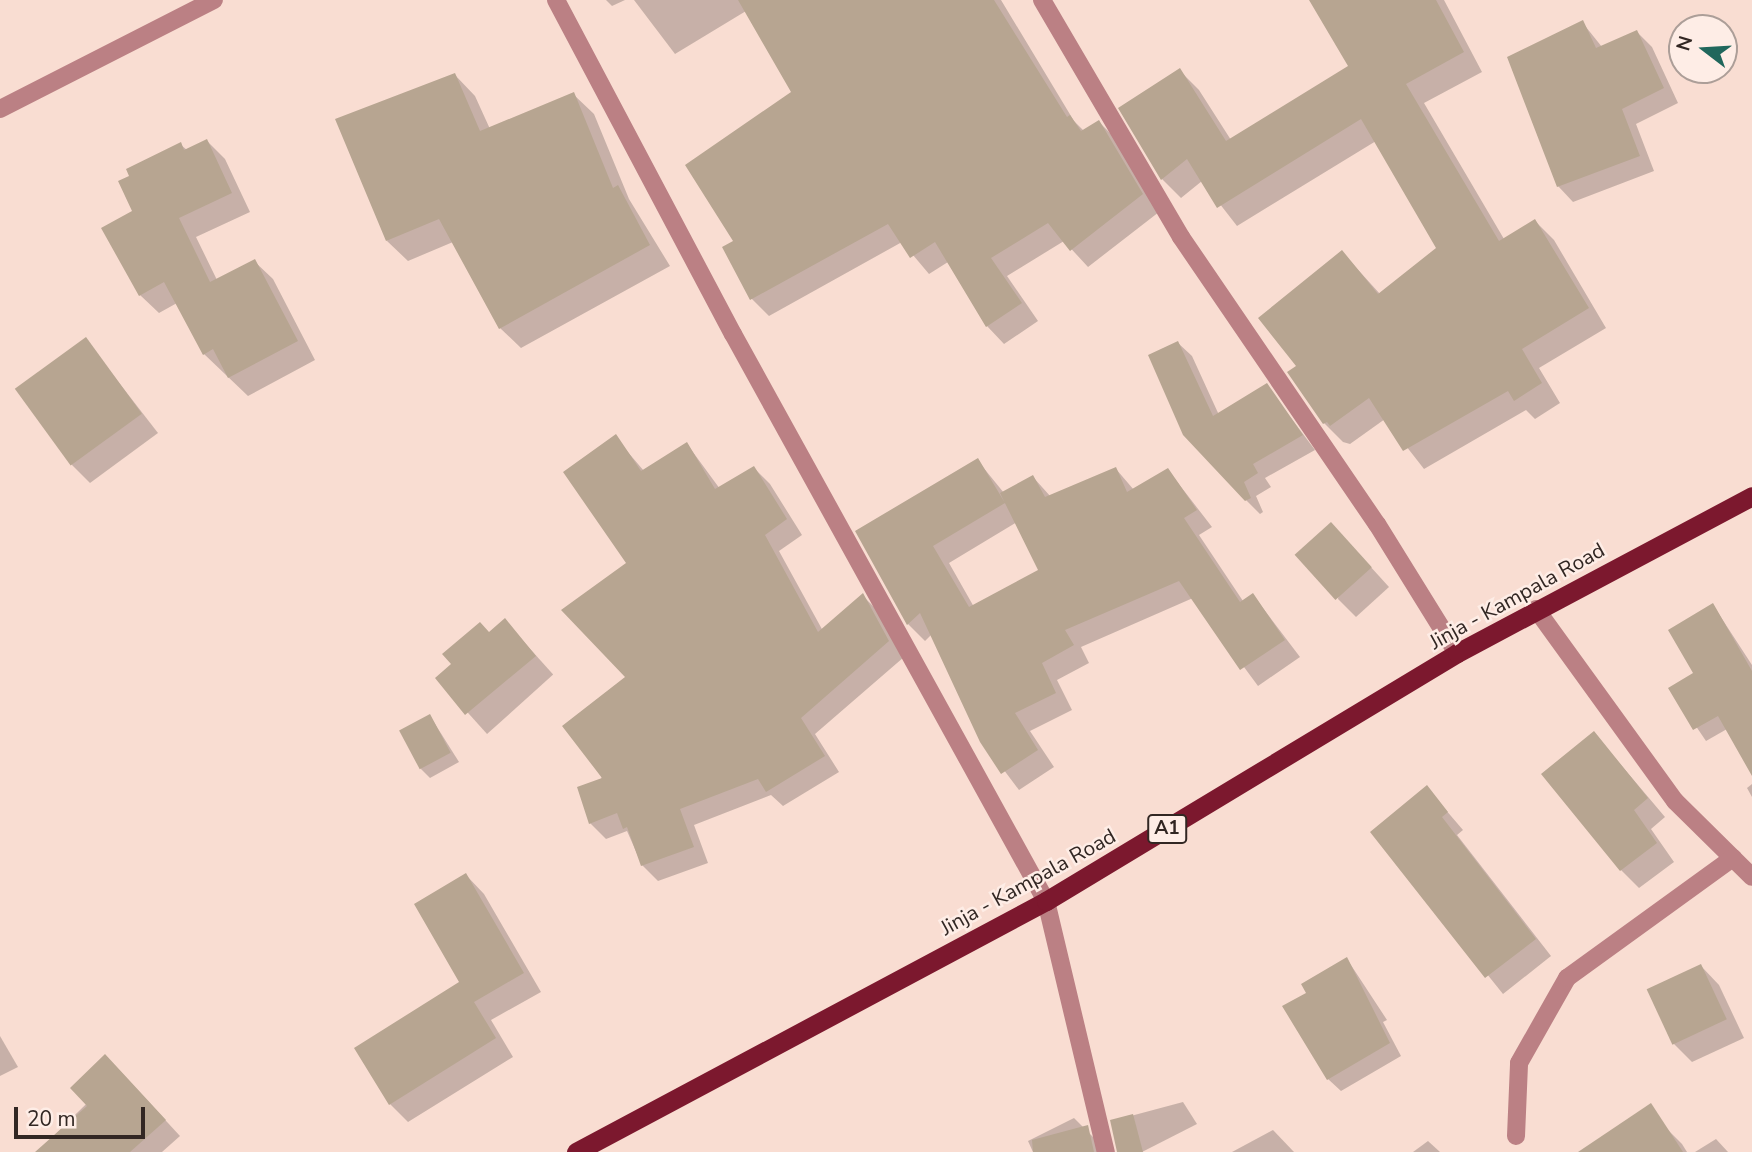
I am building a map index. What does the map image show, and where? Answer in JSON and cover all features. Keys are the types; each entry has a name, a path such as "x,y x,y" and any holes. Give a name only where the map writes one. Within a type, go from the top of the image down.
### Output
{"highway":[{"name":"Jinja - Kampala Road","path":"576,1152 1046,901 1458,653 1752,496"}],"street":[{"path":"0,109 214,0"},
{"path":"556,0 733,334 1046,901 1106,1152"},
{"path":"1042,0 1181,237 1377,524 1458,653"},
{"path":"1536,609 1675,801 1752,877"},
{"path":"1516,1136 1519,1063 1567,978 1733,858"}],"building":[{"path":"738,0 994,0 1067,117 1070,115 1081,131 1099,120 1143,194 1070,251 1048,223 991,258 1022,303 986,327 935,242 910,258 888,224 750,300 722,247 733,241 685,165 791,92"},
{"path":"1309,0 1436,0 1464,52 1406,84 1499,241 1535,219 1589,308 1522,349 1542,383 1514,401 1508,391 1403,451 1369,398 1330,426 1327,422 1323,424 1287,372 1296,366 1258,318 1342,250 1378,294 1436,248 1361,119 1217,208 1187,159 1161,180 1118,108 1180,68 1226,141 1348,66"},
{"path":"1583,20 1596,48 1637,30 1664,88 1622,109 1640,156 1557,187 1507,57"},
{"path":"455,73 480,131 574,92 613,188 618,185 650,245 499,329 439,219 386,241 335,119"},
{"path":"207,139 232,193 179,218 210,282 255,259 298,341 228,378 213,349 203,355 164,282 139,296 101,228 132,211 118,181 129,176 126,169 181,142 184,150"},
{"path":"86,337 142,414 71,466 15,389"},
{"path":"1178,341 1213,416 1267,383 1303,435 1253,464 1258,473 1244,482 1251,498 1245,501 1183,435 1148,355"},
{"path":"616,434 641,471 687,442 715,489 754,466 787,519 765,535 818,632 863,593 889,641 801,718 825,756 766,792 758,779 680,809 694,847 641,866 627,827 623,829 617,813 589,824 577,787 602,778 562,726 625,677 561,610 626,563 563,472"},
{"path":"978,458 1005,502 1000,493 1033,475 1045,497 1116,467 1127,492 1168,468 1197,510 1184,518 1240,602 1253,593 1285,640 1240,670 1179,581 1065,630 1074,645 1042,663 1056,693 1015,713 1038,750 1001,774 980,742 920,613 907,625 855,531","holes":["1005,503 1038,570 969,607 933,546"]},
{"path":"1331,522 1372,567 1335,600 1295,555"},
{"path":"1713,603 1752,671 1752,776 1718,716 1693,730 1668,688 1693,673 1668,630"},
{"path":"505,618 536,656 465,715 435,678 451,664 442,654 480,622 489,632"},
{"path":"430,714 451,753 420,769 399,730"},
{"path":"1594,731 1648,798 1634,810 1657,843 1620,871 1541,774"},
{"path":"1427,785 1448,812 1442,817 1536,939 1485,978 1370,832"},
{"path":"466,873 524,973 474,1002 496,1038 389,1105 354,1048 459,982 414,904"},
{"path":"1347,957 1390,1043 1327,1080 1282,1006 1306,993 1301,984"},
{"path":"1701,964 1727,1019 1672,1045 1647,989"},
{"path":"105,1054 166,1120 130,1152 35,1152 87,1106 70,1088"},
{"path":"1651,1103 1683,1152 1578,1152"},
{"path":"1133,1114 1143,1152 1117,1152 1110,1120"},
{"path":"1088,1125 1094,1152 1033,1152 1032,1140"}]}
